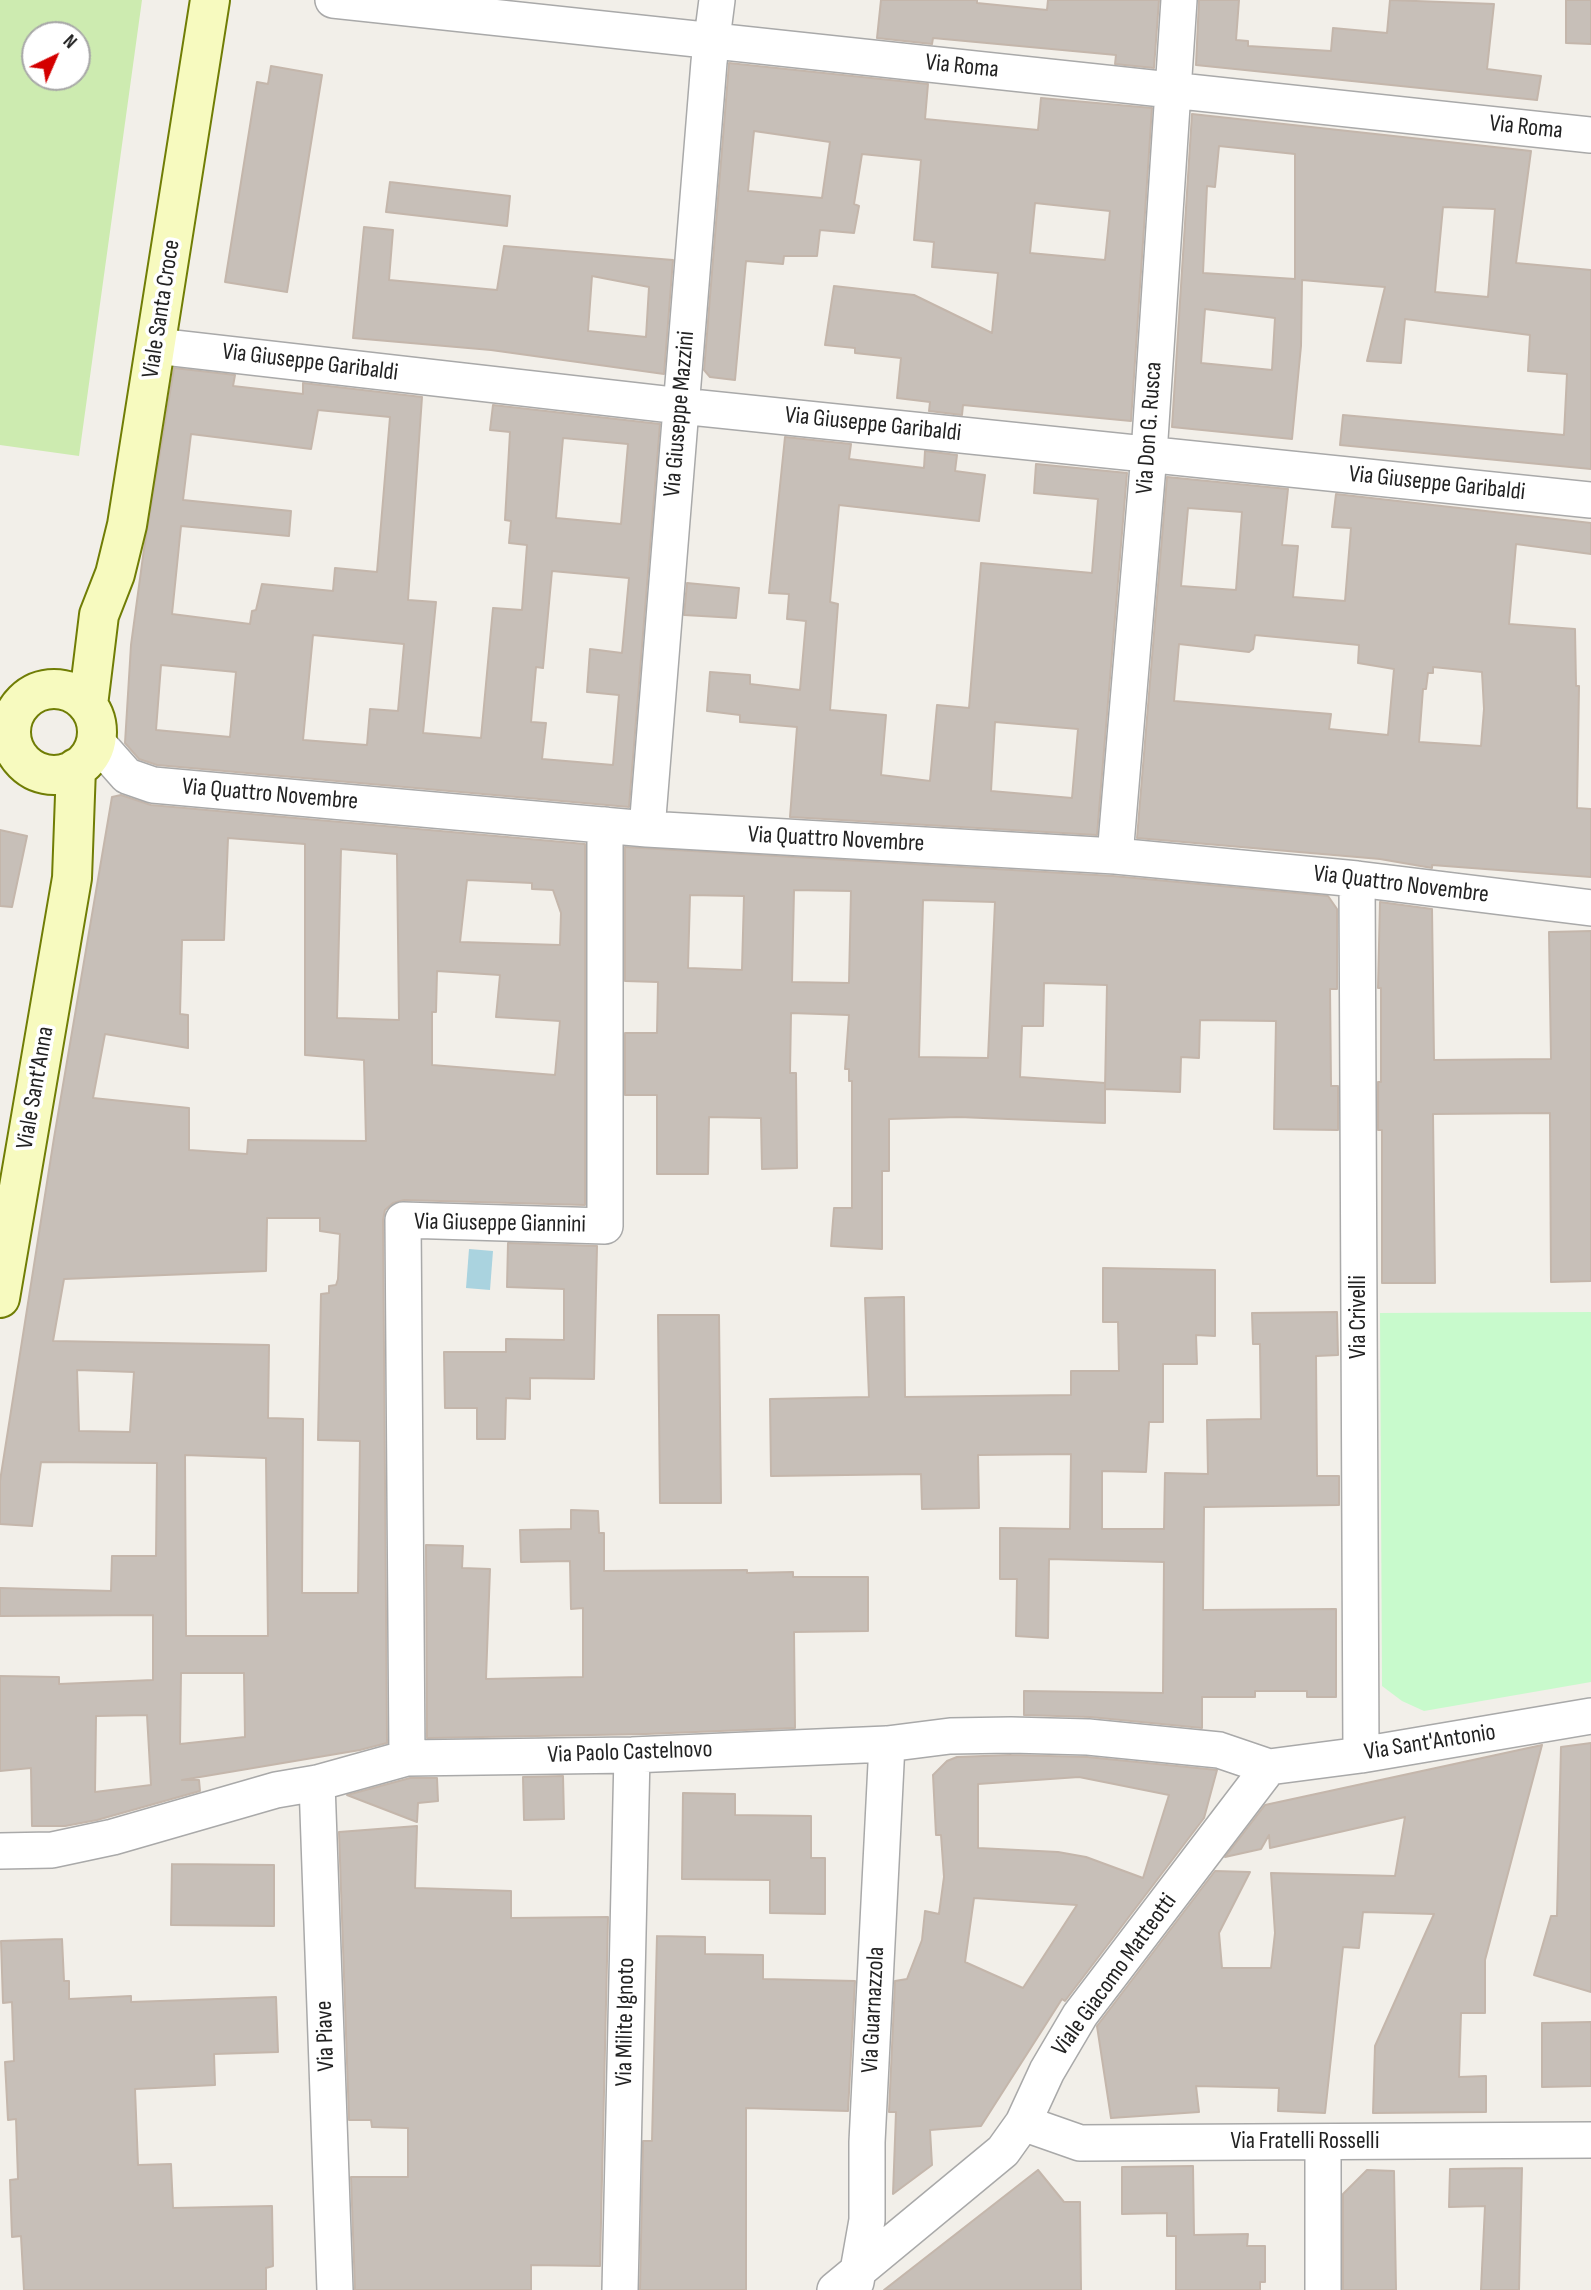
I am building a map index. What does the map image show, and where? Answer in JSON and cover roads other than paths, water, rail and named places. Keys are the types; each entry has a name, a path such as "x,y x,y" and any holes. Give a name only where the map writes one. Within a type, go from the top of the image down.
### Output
{"street":[{"name":"Viale Santa Croce","path":"44,690 99,615 115,574 127,525 210,0"},
{"name":"Via Roma","path":"332,0 1591,135"},
{"name":"Via Giuseppe Mazzini","path":"647,829 717,0"},
{"name":"Via Don G. Rusca","path":"1115,856 1149,454 1179,0"},
{"name":"Via Giuseppe Garibaldi","path":"156,346 681,406 1591,500"},
{"name":"Viale Santa Croce","path":"87,738 99,615"},
{"path":"44,690 68,691 87,738 51,774 12,745 19,706 44,690"},
{"name":"Via Quattro Novembre","path":"87,738 127,776 153,785 647,829 1115,856 1357,879 1591,908"},
{"name":"Viale Sant'Anna","path":"0,1298 72,878 87,738"},
{"name":"Viale Sant'Anna","path":"12,745 51,805 72,878"},
{"name":"Via Giuseppe Giannini","path":"407,1758 403,1220 605,1226 606,825"},
{"name":"Via Crivelli","path":"1357,879 1361,1755"},
{"name":"Via Sant'Antonio","path":"1269,1767 1361,1755 1591,1716"},
{"name":"Via Paolo Castelnovo","path":"0,1851 52,1850 101,1840 276,1790 317,1783 407,1758 632,1755 887,1744 950,1736 1011,1735 1088,1737 1219,1750 1269,1767"},
{"name":"Via Guarnazzola","path":"849,2285 867,2220 867,2142 887,1744"},
{"name":"Via Milite Ignoto","path":"620,2290 632,1755"},
{"name":"Viale Giacomo Matteotti","path":"849,2285 1003,2151 1023,2123 1047,2071 1080,2015 1269,1767"},
{"name":"Via Piave","path":"317,1783 335,2290"},
{"name":"Via Fratelli Rosselli","path":"1023,2123 1080,2143 1591,2140"},
{"path":"1323,2142 1323,2290"}],"water":[{"path":"469,1249 493,1251 490,1290 466,1288"}]}
